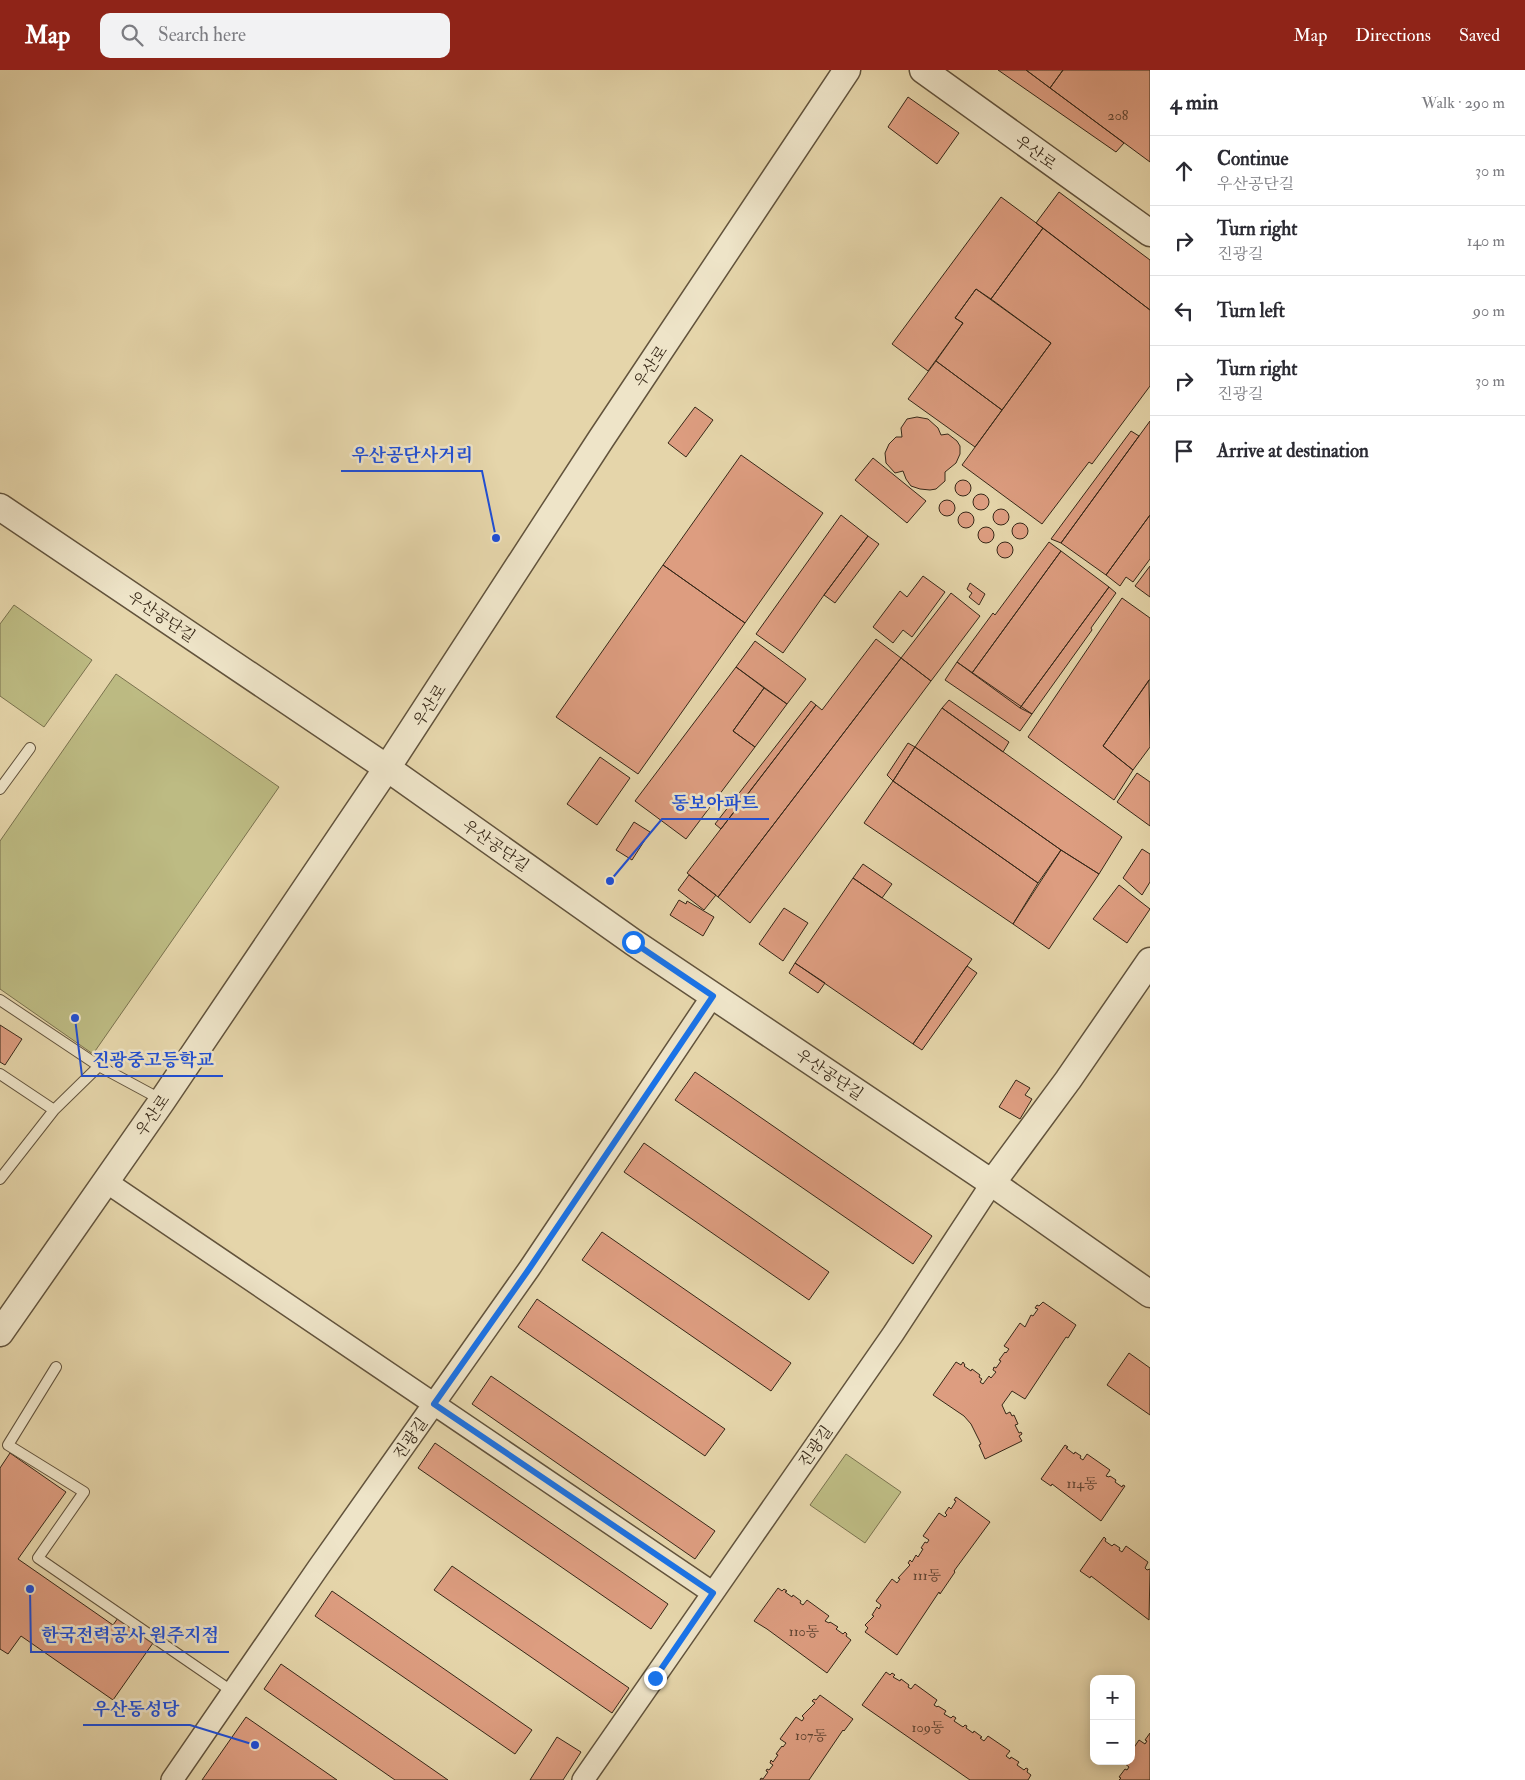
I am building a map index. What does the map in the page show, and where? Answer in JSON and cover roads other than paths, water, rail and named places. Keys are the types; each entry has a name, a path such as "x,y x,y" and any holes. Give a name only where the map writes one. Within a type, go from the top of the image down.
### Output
{"street":[{"name":"우산로","path":"0,1333 162,1101 387,768 601,439 848,70"},
{"name":"우산로","path":"923,70 1150,233"},
{"name":"우산공단길","path":"0,507 387,768 633,942 992,1183 1150,1294"},
{"path":"992,1183 1068,1080 1150,961"},
{"name":"진광길","path":"172,1780 529,1269 713,996"},
{"path":"106,1181 713,1593"},
{"name":"진광길","path":"583,1780 893,1334 992,1183"}],"lane":[{"path":"0,789 30,748"},
{"path":"0,1000 99,1066 162,1101"},
{"path":"0,1179 54,1110 99,1066"},
{"path":"0,1074 54,1110"},
{"path":"56,1367 8,1445 84,1492 38,1558 233,1692"}],"place":[{"name":"우산공단사거리","path":"496,538"},
{"name":"동보아파트","path":"610,881"},
{"name":"진광중고등학교","path":"75,1018"},
{"name":"한국전력공사 원주지점","path":"30,1589"},
{"name":"우산동성당","path":"255,1745"}]}
